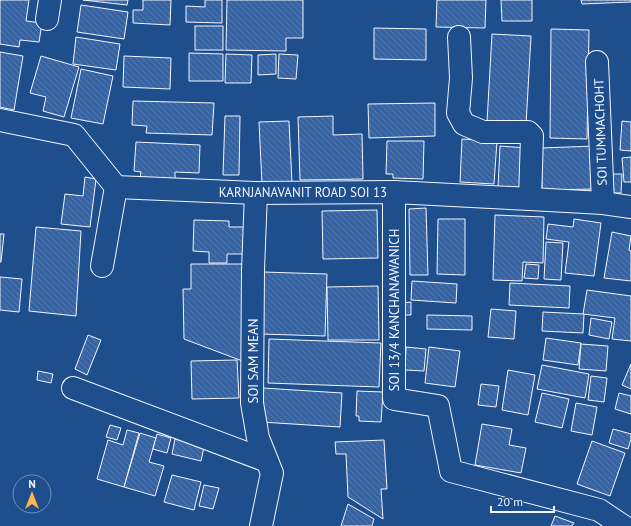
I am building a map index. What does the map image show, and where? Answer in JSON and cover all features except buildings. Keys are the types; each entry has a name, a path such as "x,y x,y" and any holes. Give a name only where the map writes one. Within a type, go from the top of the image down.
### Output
{"street":[{"path":"459,38 461,78 458,114 464,124 483,132 528,132 532,136 530,198"},
{"name":"SOI TUMMACHOHT","path":"597,62 603,203"},
{"path":"0,120 74,135 116,187 102,266"},
{"name":"KARNJANAVANIT ROAD SOI 13","path":"116,187 256,193 394,192 530,198 603,203 631,207"},
{"name":"SOI 13/4 KANCHANAWANICH","path":"394,192 394,399 438,406 451,471 599,510 622,526"},
{"name":"SOI SAM MEAN","path":"256,193 251,390 253,414 257,430 272,473 261,526"},
{"path":"73,388 267,461"}]}
